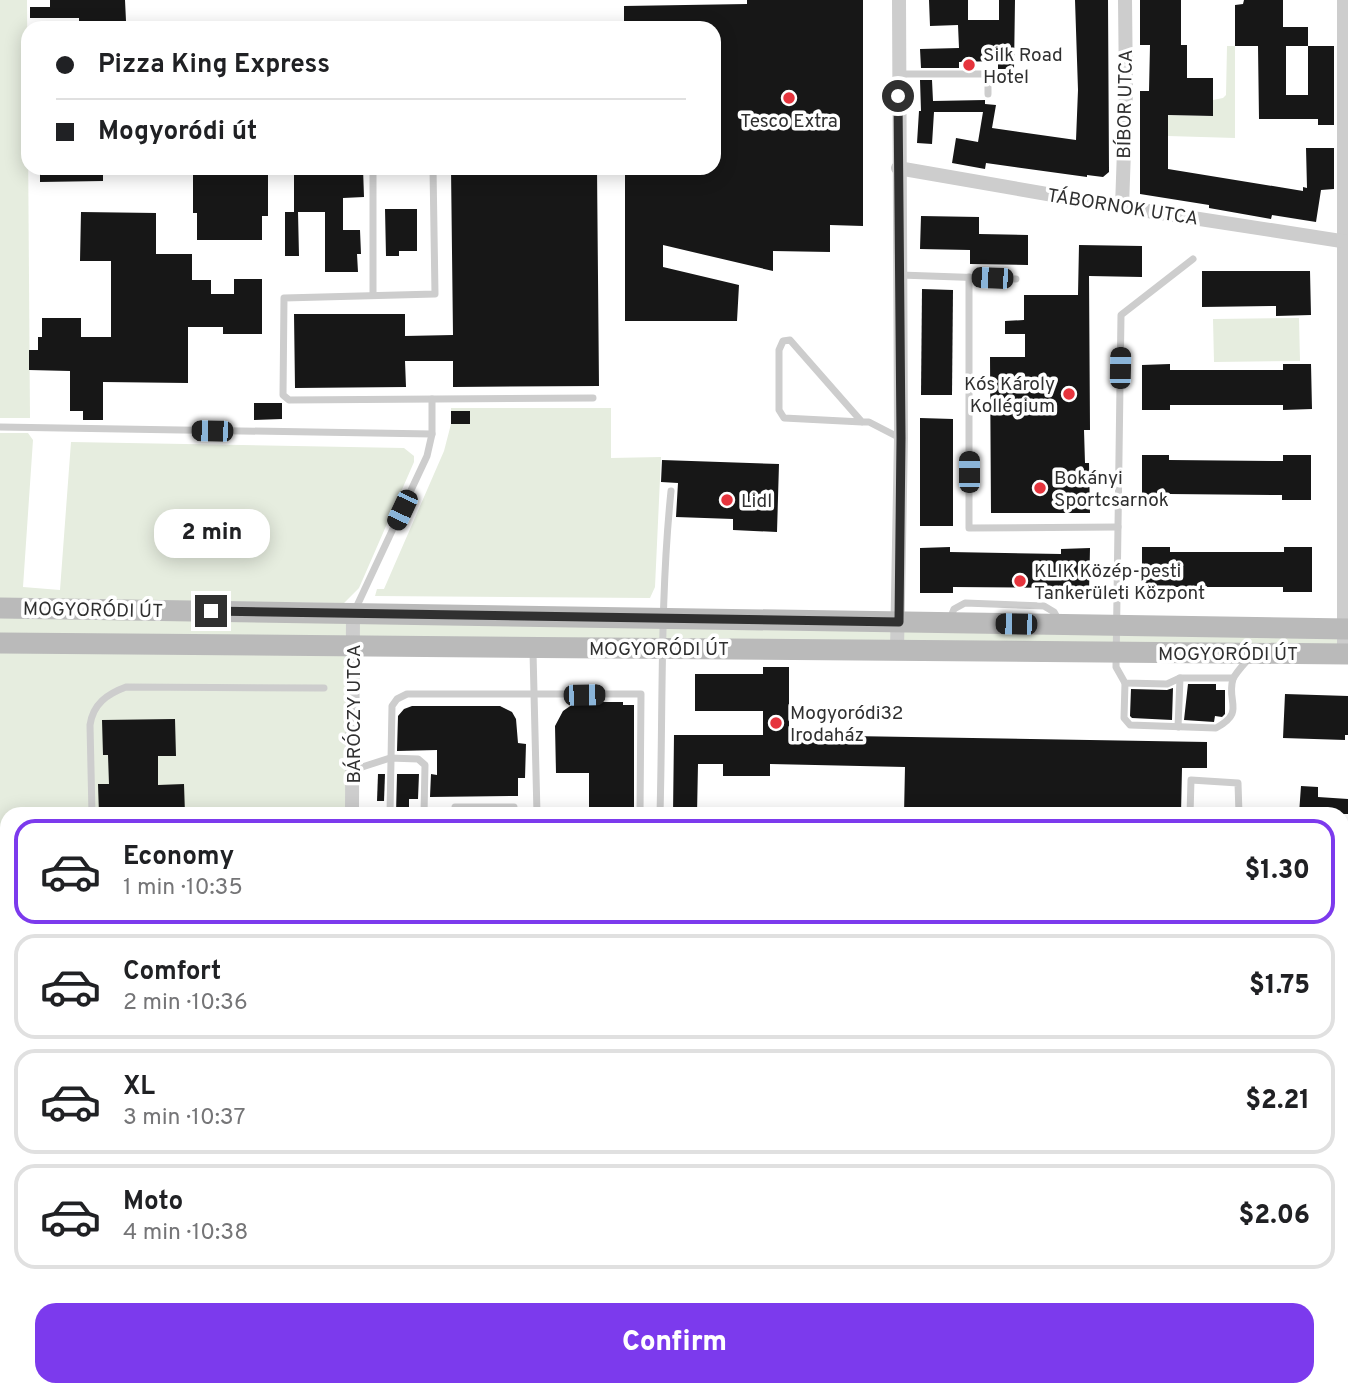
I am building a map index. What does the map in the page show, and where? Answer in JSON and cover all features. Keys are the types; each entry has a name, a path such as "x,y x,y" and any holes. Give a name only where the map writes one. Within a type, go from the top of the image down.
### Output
{"street":[{"path":"897,650 901,438 899,0"},
{"name":"BÍBOR UTCA","path":"1122,207 1126,92 1125,0"},
{"path":"1344,0 1346,654"},
{"name":"TÁBORNOK UTCA","path":"898,168 1345,242"},
{"name":"MOGYORÓDI ÚT","path":"0,608 1346,629"},
{"name":"BÁRÓCZY UTCA","path":"352,807 353,613"},
{"name":"MOGYORÓDI ÚT","path":"0,643 1346,654"}],"lane":[{"path":"898,74 988,74 988,94"},
{"path":"373,175 373,295"},
{"path":"433,175 435,294 284,298 283,395 289,400 593,398"},
{"path":"1192,259 1121,315 1116,667 1125,683 1125,718 1130,725 1216,728 1227,722 1233,713 1233,678 1253,653"},
{"path":"899,275 1016,279"},
{"path":"969,277 969,528 1118,527"},
{"path":"862,422 790,340 783,341 779,350 779,410 784,418 862,422 869,422 901,438"},
{"path":"353,613 423,467 432,434 432,399"},
{"path":"0,426 432,434"},
{"path":"660,807 662,618 671,491"},
{"path":"533,647 537,807"},
{"path":"1125,683 1167,684 1180,678 1233,678"},
{"path":"1178,727 1176,702 1180,678"},
{"path":"92,807 91,715 109,694 126,687 324,688"},
{"path":"390,807 392,706 397,699 407,694 641,694 640,807"},
{"path":"353,770 390,758 418,759 425,765 424,807"},
{"path":"1190,807 1191,780 1238,783 1239,807"},
{"path":"455,807 514,807"}],"shaded area":[{"path":"0,0 27,0 27,21 21,21 21,175 28,175 30,418 0,418"},
{"path":"1227,46 1235,46 1235,138 1168,136 1163,115 1213,116 1213,100 1226,95"},
{"path":"1299,318 1300,361 1214,362 1213,319"},
{"path":"451,408 611,408 611,458 661,457 655,587 650,598 375,596 377,589 384,589 444,451 451,424"},
{"path":"0,433 28,433 33,440 23,587 60,590 71,442 404,448 414,456 414,462 359,588 344,603 0,599"},
{"path":"0,608 1348,629 1348,654 353,646 352,807 0,807"}],"building":[{"path":"50,0 125,0 126,21 30,18 30,7 50,7"},
{"name":"Tesco Extra","path":"747,0 863,0 863,226 830,225 830,252 773,251 773,271 663,245 663,267 739,285 737,321 625,321 625,175 721,175 721,21 624,21 624,6 747,4"},
{"path":"929,0 968,0 968,20 999,20 999,0 1015,0 1014,69 998,69 998,61 959,62 959,68 921,68 920,49 959,48 958,25 930,26"},
{"path":"1075,0 1108,0 1109,172 1103,177 1087,177 986,163 985,169 952,163 956,138 978,142 983,112 934,112 932,144 917,143 921,111 920,80 932,80 933,101 985,100 985,104 996,105 992,128 1076,140 1078,90"},
{"path":"1140,0 1181,0 1181,45 1187,45 1187,78 1213,78 1213,116 1168,115 1168,169 1303,191 1303,187 1307,188 1306,148 1334,148 1334,189 1321,190 1316,222 1272,215 1271,219 1209,208 1209,205 1140,194 1140,91 1149,91 1150,45 1140,45"},
{"path":"1244,0 1283,0 1283,27 1308,27 1308,46 1334,46 1334,125 1318,125 1318,119 1259,119 1258,46 1235,46 1235,5 1243,4","holes":["1286,46 1308,46 1308,95 1286,95"]},
{"path":"40,175 103,175 103,181 40,182"},
{"path":"193,175 268,175 268,216 262,216 262,240 197,240 197,213 193,213"},
{"path":"294,175 363,175 364,197 343,198 343,230 360,230 361,254 357,254 358,272 325,272 325,212 298,212 299,256 285,256 285,212 294,212"},
{"path":"451,175 597,175 599,386 453,387 453,361 405,361 406,387 295,388 294,314 405,314 405,336 453,335"},
{"path":"385,209 417,209 417,251 399,251 399,256 386,256"},
{"path":"81,212 156,213 156,254 192,254 192,280 211,280 211,294 234,294 234,279 262,279 262,334 223,334 223,327 188,327 188,383 103,382 103,420 83,420 83,411 70,411 70,371 29,370 29,350 38,350 38,337 42,337 42,318 81,318 81,337 111,337 111,261 80,261"},
{"path":"921,216 979,217 979,234 1028,235 1028,265 970,264 970,250 920,249"},
{"path":"1079,245 1142,246 1142,277 1089,276 1090,430 1084,430 1085,463 1089,463 1090,513 991,513 990,357 1025,357 1025,334 1005,334 1005,321 1024,320 1024,295 1078,295"},
{"path":"1202,271 1310,271 1311,315 1276,316 1276,306 1202,307"},
{"path":"922,289 953,290 952,395 921,395"},
{"path":"1170,364 1170,370 1283,370 1283,364 1311,364 1312,409 1283,410 1283,405 1170,405 1170,410 1142,410 1142,365"},
{"path":"254,403 282,403 282,419 254,420"},
{"path":"451,411 470,411 470,424 451,424"},
{"path":"920,418 953,419 953,526 920,526"},
{"path":"1142,455 1169,455 1169,460 1283,461 1283,455 1311,455 1311,500 1282,500 1282,495 1169,494 1169,500 1142,500"},
{"name":"Lidl","path":"662,460 779,464 777,532 733,530 733,519 676,517 678,483 661,482"},
{"path":"950,547 950,552 1061,554 1061,549 1090,548 1089,593 1060,593 1060,588 953,587 953,593 920,593 920,548"},
{"path":"1142,547 1170,547 1170,552 1284,552 1284,547 1312,547 1312,592 1283,592 1283,587 1170,587 1170,592 1142,592"},
{"path":"763,667 789,667 789,735 1207,742 1207,768 1182,768 1181,807 904,807 905,767 770,764 770,776 723,776 723,764 698,764 697,807 673,807 674,735 763,735 763,711 695,711 695,674 763,674"},
{"path":"1188,684 1216,684 1216,690 1225,690 1225,714 1222,717 1215,716 1214,722 1184,720"},
{"path":"1173,688 1172,720 1130,716 1131,689"},
{"path":"1285,694 1348,696 1348,735 1345,735 1345,740 1283,738"},
{"path":"576,702 623,702 623,705 634,705 634,807 589,807 589,773 556,773 555,726 563,711"},
{"path":"412,706 500,706 512,712 516,719 518,743 526,744 525,778 518,778 518,796 430,797 431,774 437,775 437,750 397,751 398,716 404,709"},
{"path":"175,719 176,756 158,756 158,785 184,784 185,807 99,807 98,784 109,784 108,755 103,755 102,720"},
{"path":"378,774 385,774 384,801 377,801"},
{"path":"397,774 419,774 418,799 409,799 409,807 396,807"},
{"path":"1301,786 1318,787 1318,797 1348,799 1348,807 1300,807"}],"place":[{"name":"Silk Road Hotel","path":"969,65"},
{"name":"Tesco Extra","path":"789,98"},
{"name":"Kós Károly Kollégium","path":"1069,394"},
{"name":"Bokányi Sportcsarnok","path":"1040,488"},
{"name":"Lidl","path":"727,500"},
{"name":"KLIK Közép-pesti Tankerületi Központ","path":"1020,581"},
{"name":"Mogyoródi32 Irodaház","path":"776,723"}],"route":[{"path":"211,611 899,622 901,438 898,96"}]}
